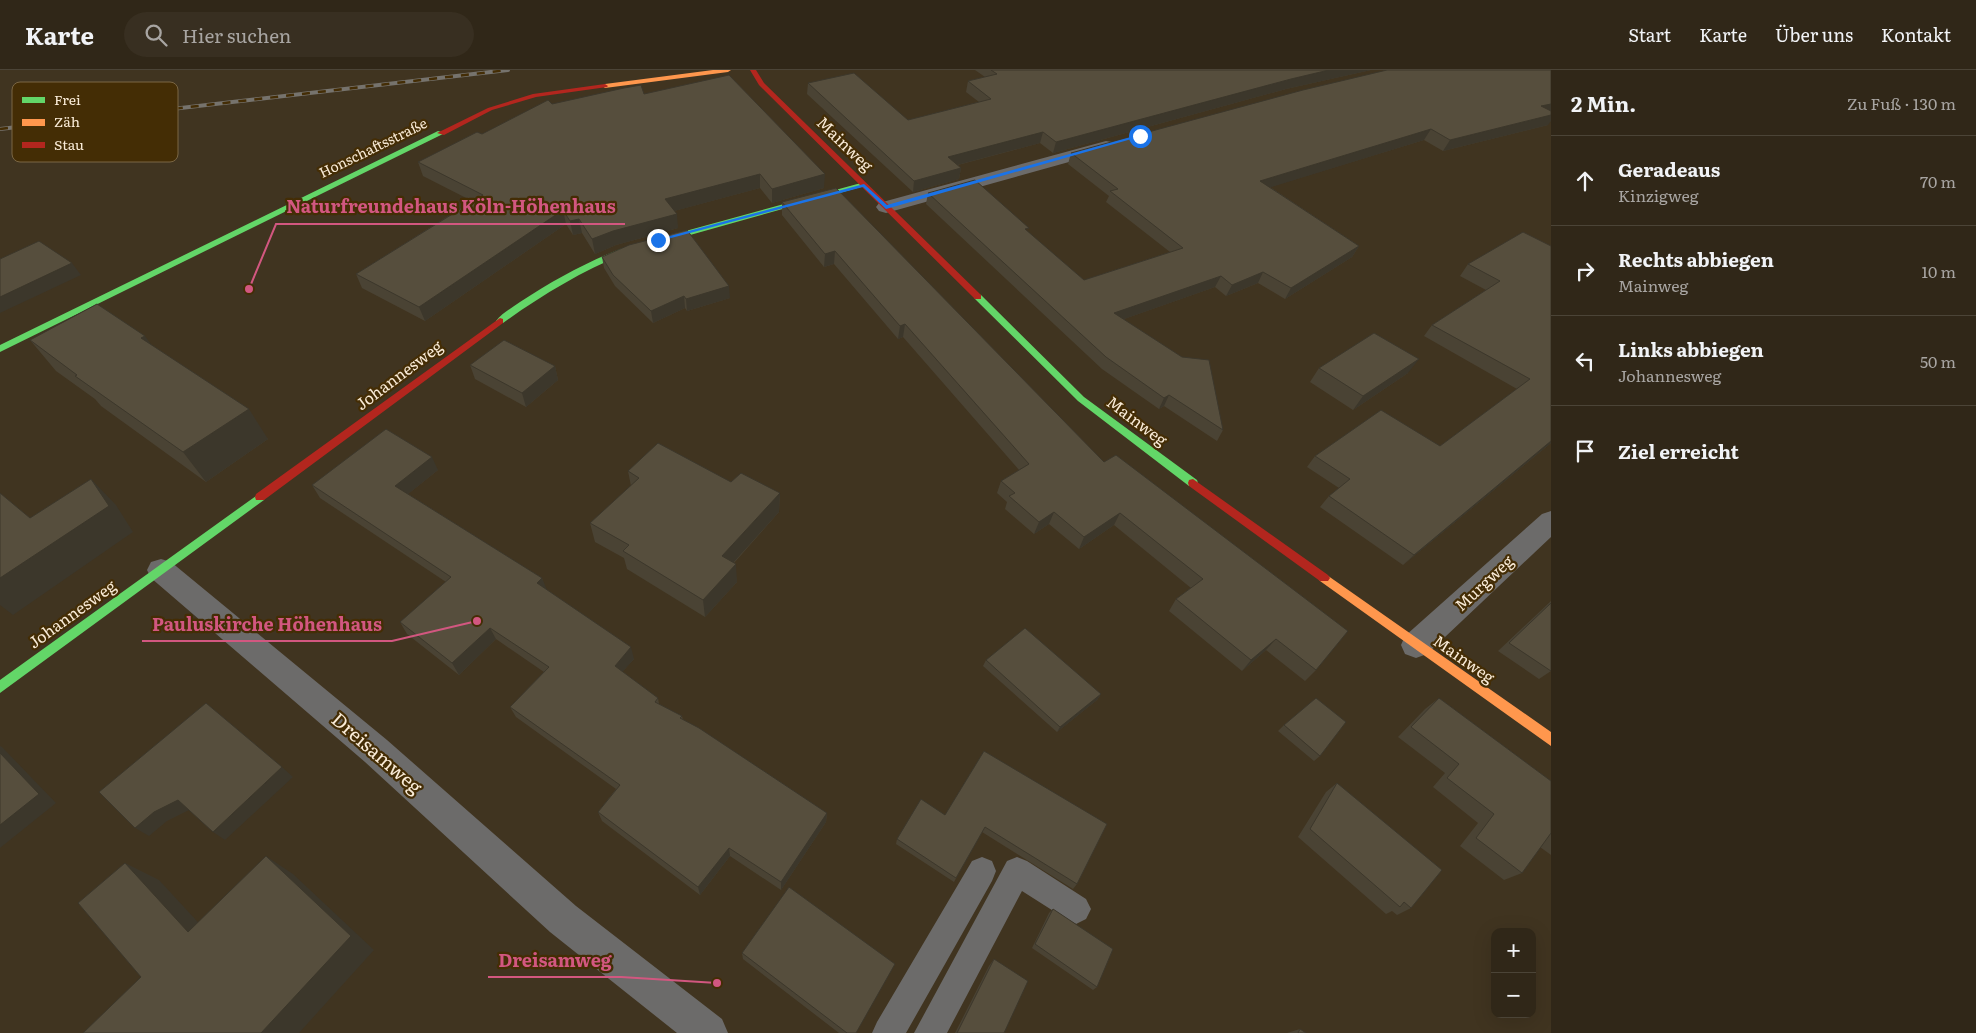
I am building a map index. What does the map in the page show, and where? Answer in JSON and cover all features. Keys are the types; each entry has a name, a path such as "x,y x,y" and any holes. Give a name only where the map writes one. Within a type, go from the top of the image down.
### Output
{"street":[{"name":"Honschaftsstraße","path":"0,349 490,109 511,101 550,92 728,70"},
{"name":"Mainweg","path":"753,70 761,84 1082,399 1113,424 1416,645 1551,740"},
{"path":"886,207 1121,142"},
{"name":"Johannesweg","path":"0,687 525,302 556,282 592,263 658,240 864,185"},
{"name":"Murgweg","path":"1416,645 1551,521"},
{"name":"Dreisamweg","path":"161,570 376,751 563,919 708,1033"}],"lane":[{"path":"930,1033 1017,871 1076,909"},
{"path":"888,1033 982,872"}],"building":[{"path":"991,70 1329,70 1056,142 1043,132 948,157 961,168 914,181 808,83 854,73 908,120 991,99 968,81 997,74"},
{"path":"1387,70 1551,70 1551,104 1541,106 1551,111 1551,115 1450,140 1431,129 1260,181 1359,246 1291,288 1263,272 1232,285 1221,276 1114,313 1182,357 1209,360 1223,430 1169,395 1164,398 1106,357 928,193 975,180 1029,228 1025,229 1084,280 1183,248 1110,191 1118,189 1071,153 1303,90"},
{"path":"729,75 825,174 772,189 760,174 665,199 677,214 613,231 592,239 579,219 570,221 563,210 419,307 356,274 483,195 418,162 477,132 482,134 548,100 552,104 641,85 644,94"},
{"path":"836,188 1104,462 1116,455 1348,631 1316,670 1276,639 1251,660 1176,599 1203,579 1120,513 1084,537 1054,512 1039,522 1009,496 1015,493 1001,481 1029,464 905,324 900,326 835,251 825,254 782,202"},
{"path":"687,230 729,286 686,299 684,296 651,311 613,275 602,257 629,245"},
{"path":"1523,232 1551,246 1551,441 1414,555 1329,496 1350,479 1315,456 1381,410 1440,446 1530,379 1432,325 1500,281 1468,264"},
{"path":"39,241 72,263 0,297 0,259"},
{"path":"97,304 145,336 141,338 249,409 183,452 75,376 77,375 30,340"},
{"path":"1374,333 1419,359 1363,396 1319,368"},
{"path":"504,340 555,366 522,393 470,365"},
{"path":"386,429 432,457 395,486 542,578 537,583 631,647 615,666 658,698 655,702 682,716 680,718 699,728 827,813 781,882 729,848 698,887 598,812 620,785 510,707 549,667 490,628 452,663 400,622 451,577 312,485"},
{"path":"658,443 731,482 741,473 780,493 722,556 736,564 703,600 623,551 629,545 590,523 639,478 628,471"},
{"path":"91,479 109,506 0,578 0,493 30,518"},
{"path":"1551,603 1551,671 1509,643"},
{"path":"1025,628 1101,694 1060,727 986,660"},
{"path":"1316,698 1346,722 1320,756 1284,725"},
{"path":"1439,698 1551,781 1551,833 1522,873 1476,838 1494,814 1447,778 1459,764 1411,727"},
{"path":"206,703 282,767 213,832 178,800 154,812 135,828 99,792"},
{"path":"984,751 1107,824 1077,884 985,827 956,878 897,839 921,799 945,815"},
{"path":"0,753 39,794 0,825"},
{"path":"1337,783 1442,870 1411,908 1404,902 1400,907 1310,829"},
{"path":"266,856 351,936 261,1033 83,1033 141,977 78,903 125,863 188,932"},
{"path":"789,887 895,964 856,1033 847,1033 742,953"},
{"path":"1053,909 1113,949 1097,987 1035,944"},
{"path":"994,959 1028,981 1004,1033 957,1033"},
{"path":"1300,1029 1306,1033 1298,1033"}],"railway":[{"path":"178,108 508,70"},
{"path":"0,129 12,128"}],"traffic: fast":[{"path":"0,349 441,133"},
{"path":"500,321 529,300 559,282 590,265 623,251 864,185"},
{"path":"978,297 1081,399 1193,483"},
{"path":"0,687 260,497"}],"traffic: slow":[{"path":"605,86 728,70"},
{"path":"1324,578 1551,740"}],"traffic: jam":[{"path":"753,70 761,84 978,297"},
{"path":"441,133 490,109 535,95 605,86"},
{"path":"260,497 500,321"},
{"path":"1193,483 1324,578"}],"place":[{"name":"Naturfreundehaus Köln-Höhenhaus","path":"249,289"},
{"name":"Pauluskirche Höhenhaus","path":"477,621"},
{"name":"Dreisamweg","path":"717,983"}],"route":[{"path":"658,240 864,185 886,207 1140,136"}]}
